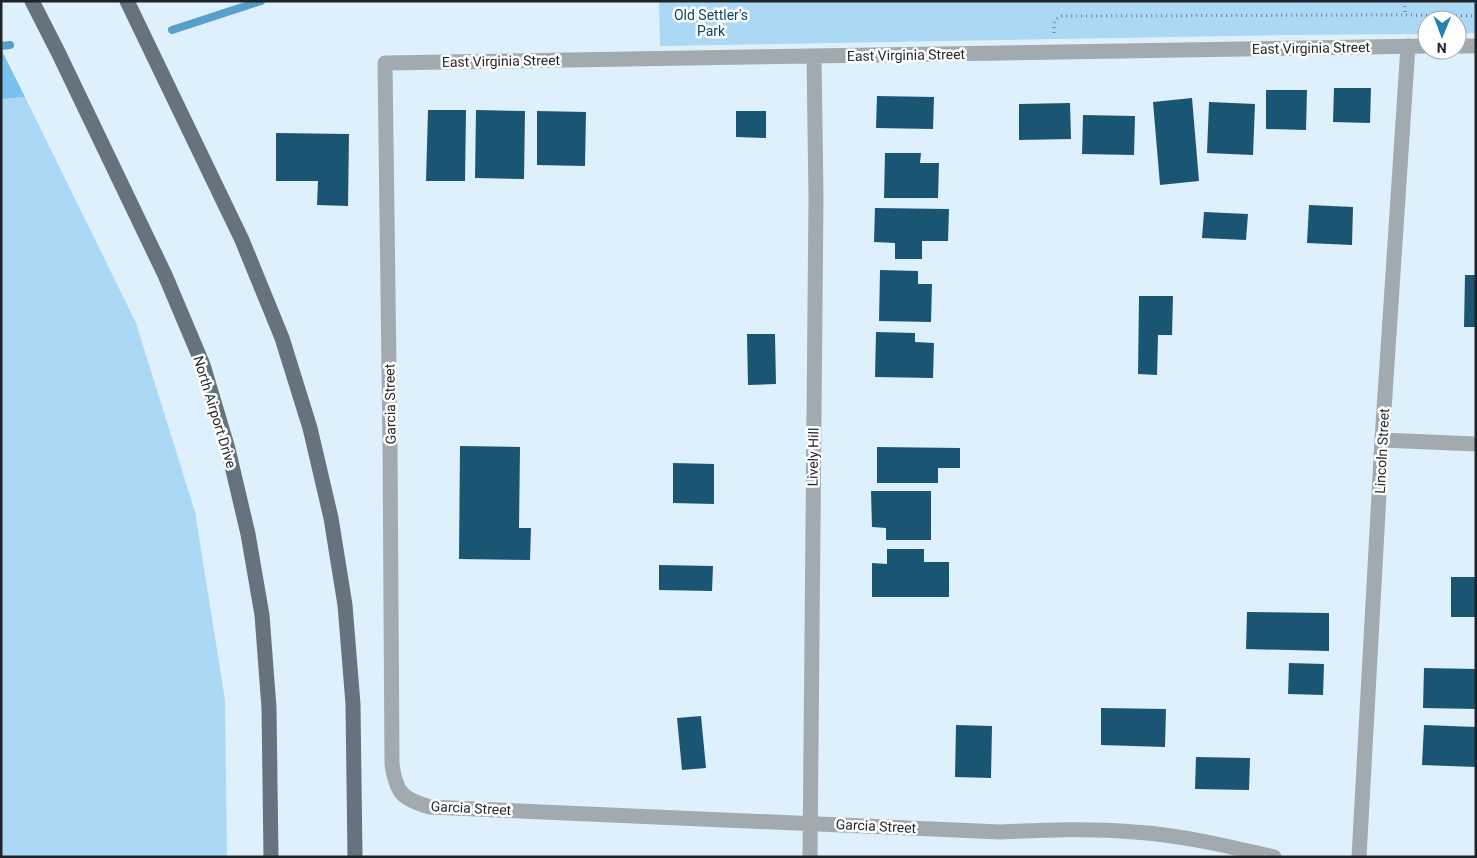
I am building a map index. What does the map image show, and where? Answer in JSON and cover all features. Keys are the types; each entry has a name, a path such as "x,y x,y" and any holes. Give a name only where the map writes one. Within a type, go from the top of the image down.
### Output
{"main road":[{"name":"North Airport Drive","path":"32,1 165,275 202,366 228,450 248,534 262,615 269,708 270,857"},
{"path":"127,1 242,240 282,338 310,428 331,518 345,605 353,704 355,857"}],"street":[{"name":"Lincoln Street","path":"1360,857 1382,440 1408,46"},
{"name":"East Virginia Street","path":"385,63 1417,46"},
{"name":"Lively Hill","path":"810,857 816,196 814,57"},
{"name":"Garcia Street","path":"385,63 392,764 394,780 402,794 413,802 430,807 810,822 1000,832 1061,829 1137,832 1201,840 1274,857"},
{"path":"1382,440 1476,444"}],"path":[{"path":"1405,1 1405,15"},
{"path":"1054,52 1054,22 1062,16 1476,16"}],"green space":[{"name":"Old Settler's Park","path":"659,1 1476,1 1476,33 1467,33 1467,10 1417,10 1417,34 660,46"},
{"path":"25,97 136,323 195,512 225,700 227,857 1,857 1,99"}],"shaded area":[{"path":"1,49 25,97 1,99"}],"building":[{"path":"1334,88 1371,88 1370,123 1333,122"},
{"path":"1266,90 1307,90 1306,130 1266,129"},
{"path":"877,96 934,97 933,129 876,128"},
{"path":"1192,98 1199,181 1160,185 1153,102"},
{"path":"1209,102 1255,104 1253,155 1207,153"},
{"path":"1070,103 1071,139 1019,140 1019,104"},
{"path":"428,110 466,110 465,181 426,181"},
{"path":"476,110 525,111 524,179 475,178"},
{"path":"537,111 586,112 585,166 537,165"},
{"path":"736,111 766,111 766,138 736,137"},
{"path":"1083,115 1135,116 1134,155 1082,154"},
{"path":"276,133 349,134 348,206 317,205 318,181 276,181"},
{"path":"885,153 921,153 920,163 939,163 938,198 884,198"},
{"path":"1309,205 1353,207 1352,245 1307,243"},
{"path":"875,208 949,209 948,241 922,241 922,259 895,259 895,243 874,242"},
{"path":"1204,212 1248,214 1246,240 1202,238"},
{"path":"880,270 918,271 918,284 932,284 931,322 879,321"},
{"path":"1465,275 1476,275 1476,327 1464,327"},
{"path":"1139,296 1173,296 1172,335 1158,335 1157,375 1138,374"},
{"path":"876,332 915,333 915,342 934,343 933,378 875,377"},
{"path":"747,334 775,334 776,384 748,385"},
{"path":"460,446 520,447 519,528 531,528 530,560 459,559"},
{"path":"877,447 960,448 960,468 938,468 938,483 877,483"},
{"path":"673,463 714,464 714,504 673,503"},
{"path":"871,491 931,491 931,540 886,540 886,528 872,527"},
{"path":"887,549 924,549 924,562 949,562 949,597 872,597 872,563 887,564"},
{"path":"659,565 713,566 712,591 659,590"},
{"path":"1451,577 1476,577 1476,617 1451,617"},
{"path":"1247,612 1329,613 1329,651 1246,649"},
{"path":"1289,663 1324,664 1323,695 1288,694"},
{"path":"1424,668 1476,669 1476,709 1423,708"},
{"path":"1101,708 1166,709 1165,747 1101,745"},
{"path":"701,716 706,768 682,770 677,718"},
{"path":"956,725 992,726 991,778 955,777"},
{"path":"1424,725 1476,727 1476,767 1422,765"},
{"path":"1196,757 1250,758 1249,790 1195,789"}],"waterway":[{"path":"172,30 261,1"},
{"path":"1,46 10,45"}]}
